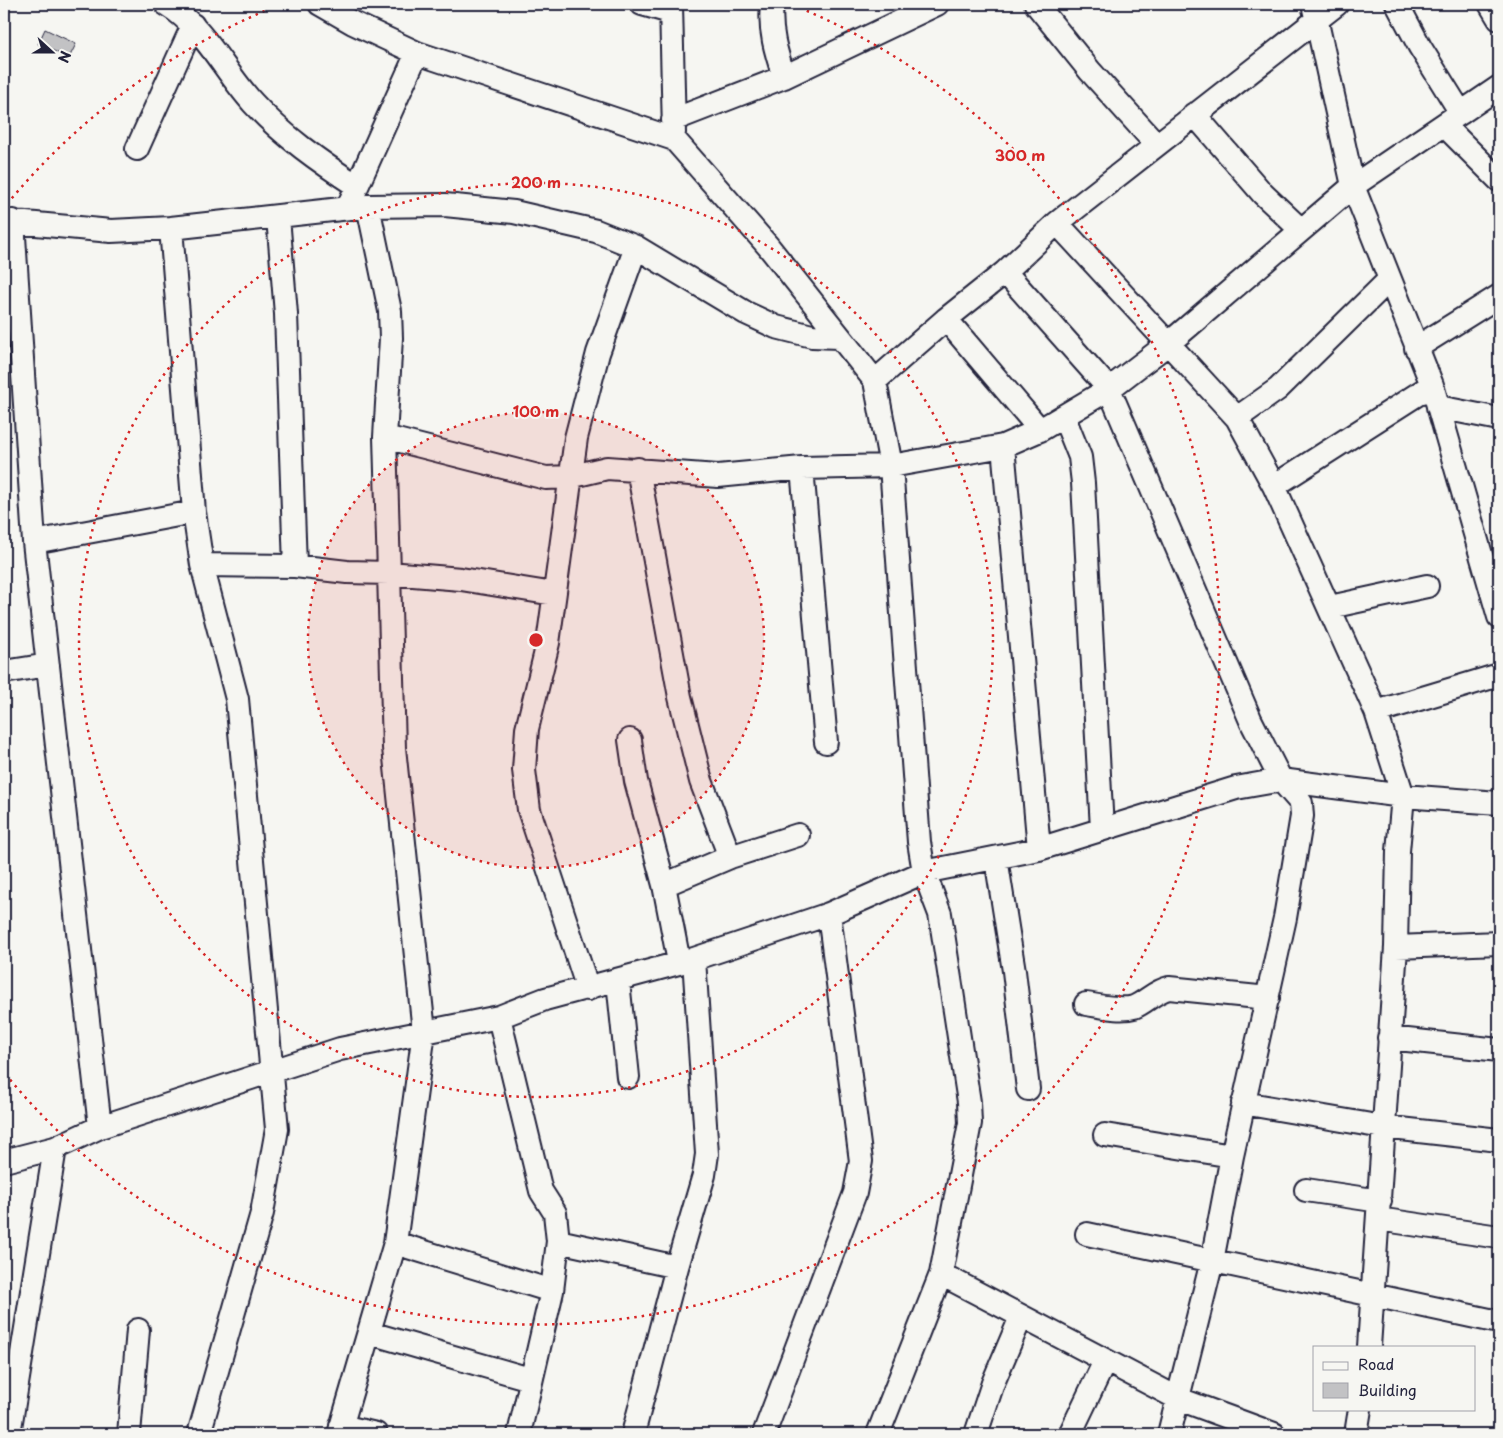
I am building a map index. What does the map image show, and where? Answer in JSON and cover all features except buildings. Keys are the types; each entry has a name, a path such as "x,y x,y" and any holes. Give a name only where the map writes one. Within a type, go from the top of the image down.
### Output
{"street":[{"path":"166,4 193,25 252,103 278,128 328,168 357,186"},
{"path":"320,4 353,23 417,53 674,130 875,381 891,466 919,842 924,872 940,914 969,1102 970,1123 941,1274 878,1434"},
{"path":"642,4 670,8 674,130"},
{"path":"772,4 770,18 773,44 784,77"},
{"path":"674,130 937,4"},
{"path":"1036,4 1090,71 1156,144"},
{"path":"875,381 946,319 1005,272 1057,223 1194,114 1315,11 1337,4"},
{"path":"1397,4 1420,47 1453,119 1499,180"},
{"path":"1490,4 1499,19"},
{"path":"1315,11 1353,186 1432,385 1499,616"},
{"path":"137,149 193,25"},
{"path":"376,1434 340,1430 395,1243 424,1032 394,748 385,437 391,338 390,311 357,207 357,186 417,53"},
{"path":"385,437 534,476 569,477 606,468 718,476 802,468 891,466 1003,446 1040,430 1109,389 1168,343 1353,186 1499,87"},
{"path":"1194,114 1263,194 1301,230"},
{"path":"100,1126 34,542 8,221 111,230 171,228 357,207 445,205 514,212 596,231 636,247 746,313 776,327 812,336 839,337"},
{"path":"278,217 286,314 295,566"},
{"path":"1057,223 1237,418 1274,486 1330,607 1376,712 1403,796 1398,851 1396,947 1369,1346"},
{"path":"171,228 194,512 202,565 237,699 277,1129 262,1213 199,1434"},
{"path":"588,989 529,810 524,770 527,729 548,643 569,477 576,438 598,353 636,247"},
{"path":"1005,272 1109,389 1251,720 1281,780 1301,803 1302,816 1268,998 1243,1103 1212,1261 1169,1434"},
{"path":"1237,418 1278,389 1389,280"},
{"path":"1416,348 1499,296"},
{"path":"946,319 1040,430"},
{"path":"1274,486 1432,385"},
{"path":"1438,407 1499,419"},
{"path":"1064,417 1080,457 1083,483 1102,829"},
{"path":"1003,446 1039,849"},
{"path":"802,468 826,742"},
{"path":"638,469 680,696 701,781 730,858"},
{"path":"34,542 194,512"},
{"path":"202,565 295,566 347,572 389,573 461,579 554,594"},
{"path":"1330,607 1426,586"},
{"path":"4,672 48,665"},
{"path":"1376,712 1499,675"},
{"path":"630,740 636,781 686,960 706,1154 704,1175 677,1267 634,1434"},
{"path":"4,1161 55,1148 100,1126 172,1105 272,1069 340,1049 499,1017 545,1000 618,981 829,914 924,872 1039,849 1236,788 1281,780 1403,796 1499,803"},
{"path":"664,885 730,858 798,835"},
{"path":"996,858 1014,971 1028,1089"},
{"path":"764,1434 855,1193 861,1161 829,914"},
{"path":"1396,947 1499,943"},
{"path":"618,981 628,1076"},
{"path":"1086,1004 1126,1008 1135,1006 1161,990 1169,988 1268,998"},
{"path":"499,1017 541,1191 555,1213 558,1241 552,1291 530,1379 519,1434"},
{"path":"1390,1038 1499,1050"},
{"path":"1243,1103 1383,1127 1499,1140"},
{"path":"1105,1135 1232,1156"},
{"path":"8,1434 55,1148"},
{"path":"1306,1190 1379,1210 1499,1237"},
{"path":"1087,1234 1499,1322"},
{"path":"558,1241 677,1267"},
{"path":"395,1243 552,1291"},
{"path":"941,1274 1179,1399 1274,1434"},
{"path":"976,1434 993,1383 1021,1317"},
{"path":"128,1434 138,1330"},
{"path":"370,1333 530,1379"},
{"path":"1070,1434 1104,1361"},
{"path":"1356,1434 1360,1410"}]}
